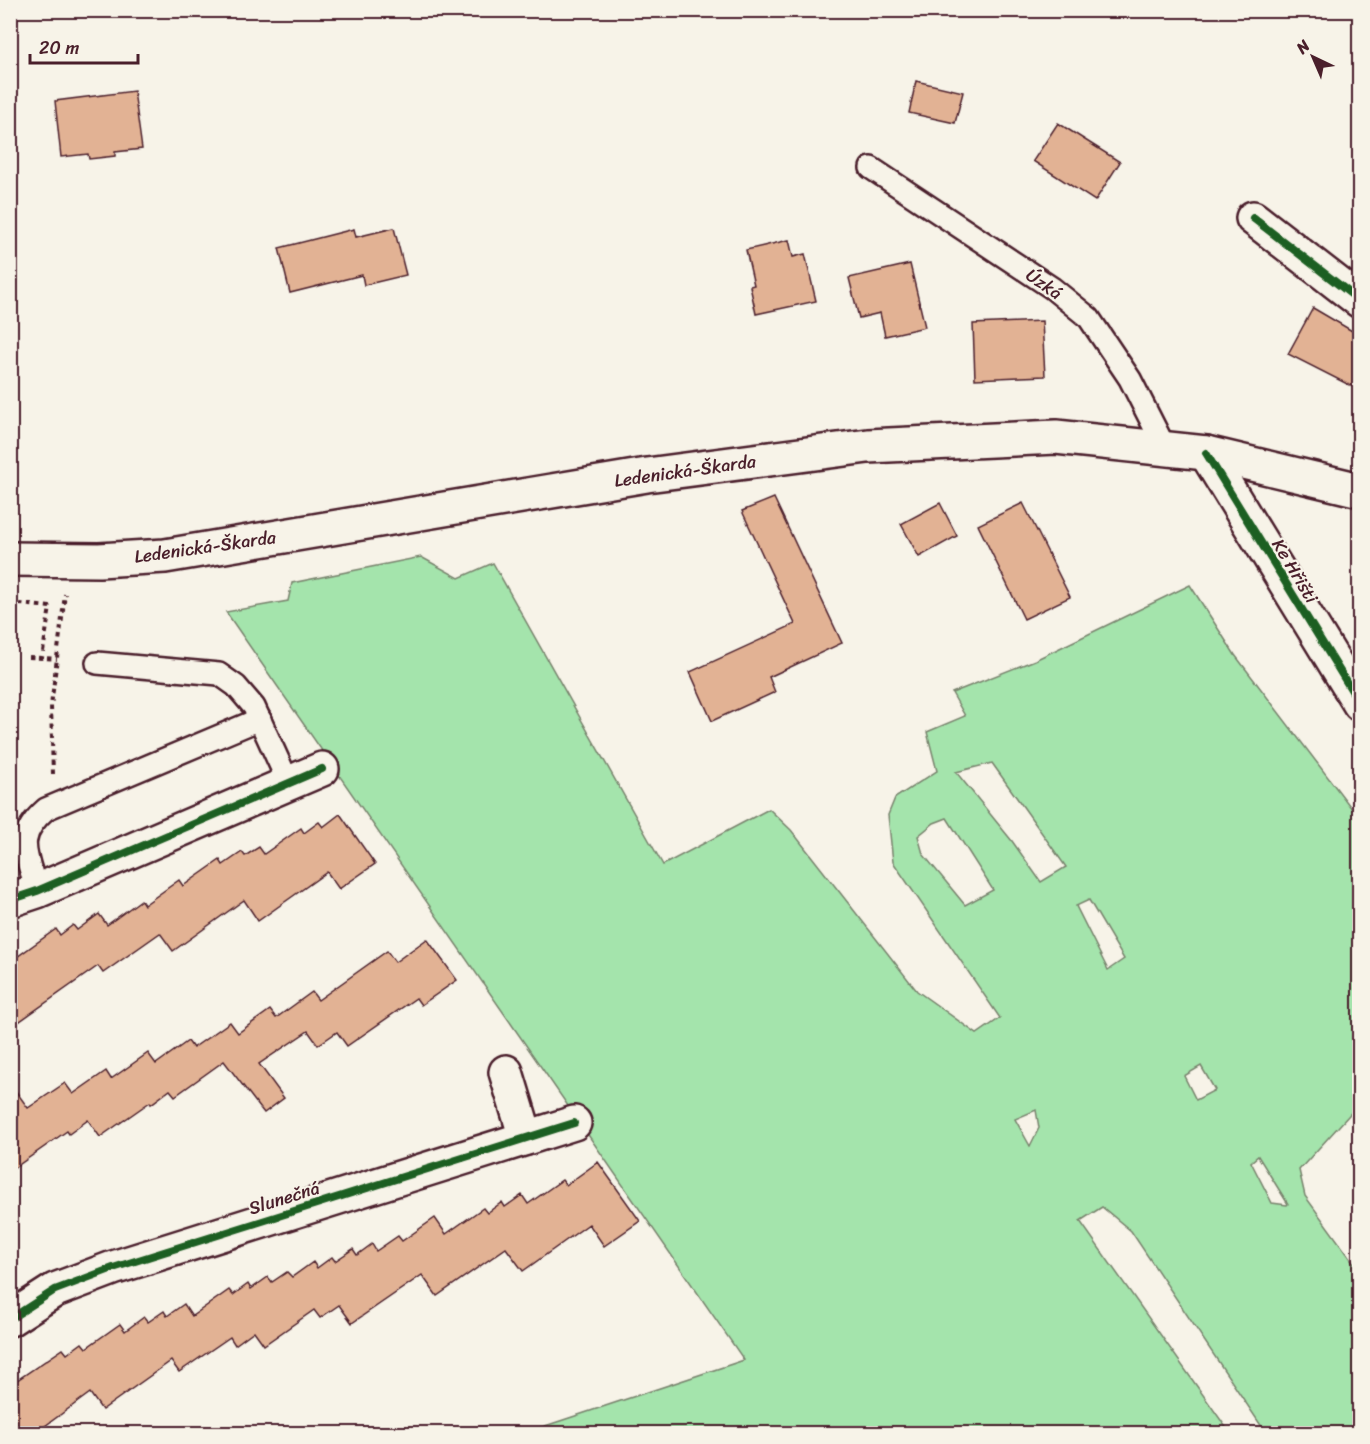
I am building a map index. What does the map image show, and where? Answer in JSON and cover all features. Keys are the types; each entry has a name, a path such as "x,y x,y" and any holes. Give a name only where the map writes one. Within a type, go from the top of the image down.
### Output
{"street":[{"path":"1253,218 1359,301"},
{"name":"Ledenická-Škarda","path":"10,559 99,560 165,556 647,475 868,446 1056,437 1206,453 1359,490"},
{"name":"Ke Hřišti","path":"1206,453 1359,704"},
{"path":"24,896 322,769"},
{"path":"506,1072 526,1138"},
{"name":"Slunečná","path":"10,1319 55,1290 113,1268 574,1123"}],"lane":[{"name":"Úzká","path":"871,168 1052,288 1089,318 1130,379 1165,448"},
{"path":"98,663 219,674 236,686 254,707 289,784"},
{"path":"24,896 26,833 34,820 46,809 260,719"}],"path":[{"path":"10,603 50,607 42,658"},
{"path":"60,804 53,786 51,706 64,603"},
{"path":"29,657 57,659"}],"green space":[{"path":"421,557 459,578 493,563 663,865 769,809 791,830 917,991 977,1034 1000,1018 893,862 888,815 895,798 937,771 927,732 965,716 952,693 1035,660 1190,585 1235,655 1359,818 1359,1104 1299,1170 1305,1196 1359,1270 1359,1433 1266,1433 1131,1231 1102,1207 1080,1221 1230,1433 524,1433 744,1360 226,612 288,601 292,583","holes":["992,763 1066,867 1041,882 1012,841 956,772","947,818 993,890 965,905 923,854 918,836 934,823","1089,900 1124,959 1108,970 1076,906","1201,1066 1215,1090 1196,1100 1184,1076","1036,1110 1039,1128 1030,1146 1015,1119","1258,1156 1288,1204 1272,1203 1251,1162"]}],"building":[{"path":"916,81 963,92 955,123 909,113"},
{"path":"134,91 142,149 115,152 115,156 89,159 88,154 61,157 55,101"},
{"path":"1058,123 1120,162 1095,201 1033,161"},
{"path":"394,228 406,275 364,285 362,275 290,293 279,248 354,229 356,237"},
{"path":"789,240 793,257 805,254 816,301 756,314 750,286 754,285 746,250"},
{"path":"910,264 925,327 885,336 880,313 859,318 849,278"},
{"path":"1313,308 1359,335 1359,390 1288,354"},
{"path":"1042,321 1045,376 975,379 973,324"},
{"path":"774,498 842,643 769,677 775,692 712,721 690,672 795,624 742,511"},
{"path":"940,503 957,536 919,557 901,524"},
{"path":"1023,503 1070,597 1024,619 978,525"},
{"path":"340,814 375,864 339,889 327,872 258,921 244,900 173,951 160,933 103,973 98,966 10,1028 10,962 56,929 60,935 73,925 77,930 99,914 107,925 141,900 144,905 179,880 183,886 220,860 223,865 242,852 245,856 259,847 264,854 301,828 304,833 319,822 323,827"},
{"path":"427,939 457,980 421,1005 416,998 347,1046 337,1032 318,1045 308,1031 259,1064 284,1098 264,1113 224,1061 175,1096 170,1090 100,1137 88,1120 69,1134 67,1131 10,1171 10,1083 28,1108 65,1083 73,1094 106,1071 111,1079 148,1053 156,1064 188,1041 193,1048 230,1022 238,1033 270,1010 276,1018 312,992 318,1000 387,951 395,962"},
{"path":"598,1162 640,1221 604,1246 589,1224 523,1271 506,1248 437,1296 422,1275 352,1323 339,1305 320,1318 314,1310 264,1345 254,1331 235,1345 230,1337 179,1372 171,1361 102,1410 90,1393 34,1434 10,1434 10,1385 63,1349 67,1354 82,1343 86,1348 120,1324 125,1331 144,1317 148,1322 164,1311 167,1316 184,1304 192,1316 229,1290 233,1295 248,1284 251,1289 268,1277 272,1282 287,1272 292,1277 313,1262 317,1268 332,1257 335,1261 353,1249 357,1255 372,1244 376,1251 398,1236 402,1241 435,1218 446,1234 483,1208 487,1213 502,1202 505,1207 522,1195 528,1204 562,1180 566,1185"}],"cycle path":[{"path":"1253,218 1360,301"},
{"path":"1206,453 1360,704"},
{"path":"10,900 37,891 322,769"},
{"path":"10,1319 55,1290 113,1268 574,1123"}]}
